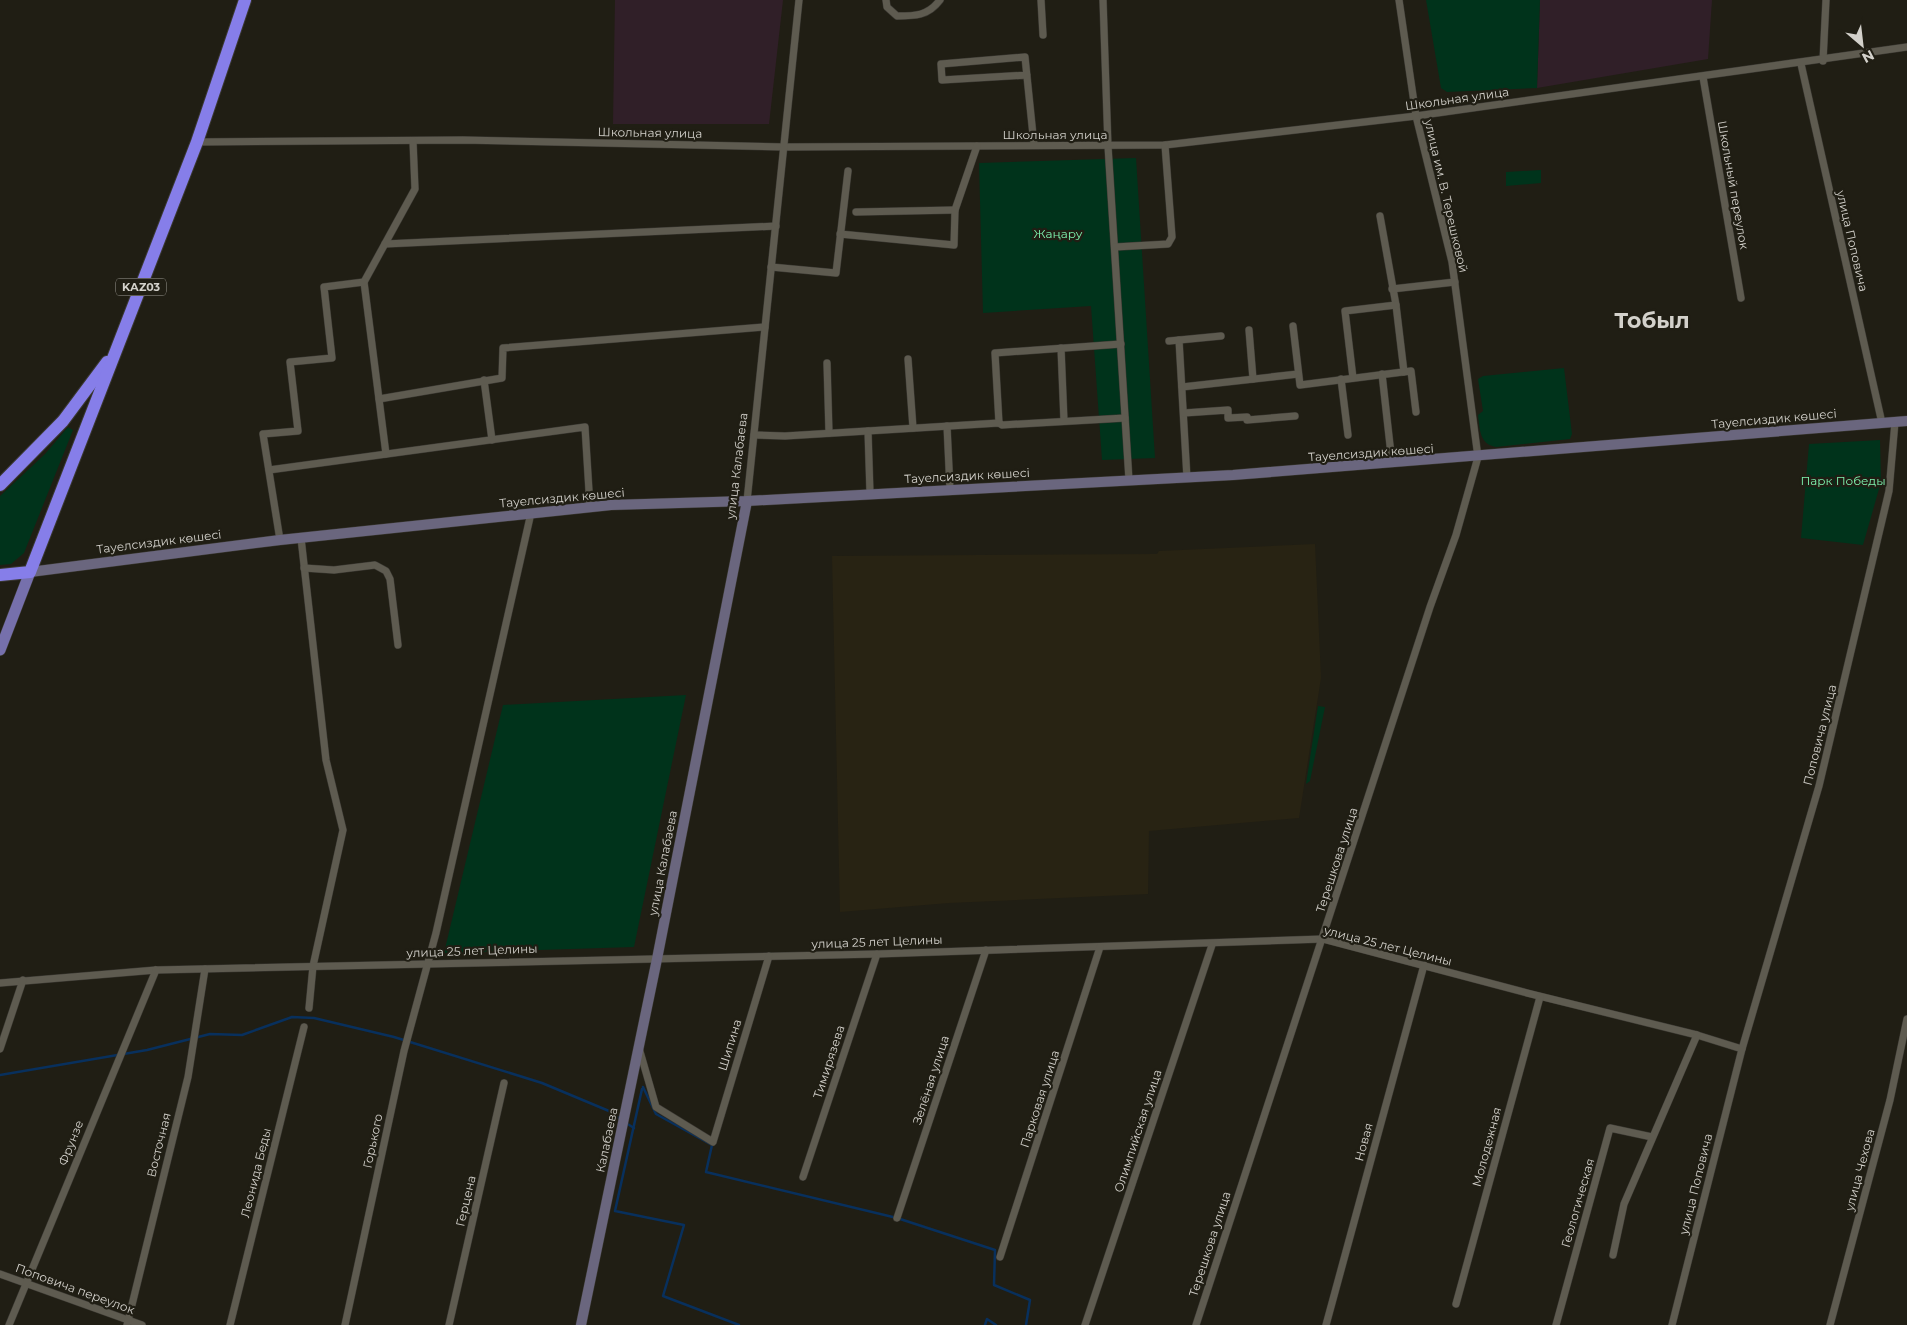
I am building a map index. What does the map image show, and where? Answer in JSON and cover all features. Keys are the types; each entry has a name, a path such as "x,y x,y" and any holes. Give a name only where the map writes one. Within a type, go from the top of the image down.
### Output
{"highway":[{"name":"KАZ03","path":"30,572 197,142 245,0"},
{"name":"KАZ03","path":"0,484 63,422 117,348"},
{"path":"0,575 30,572"}],"main road":[{"path":"0,650 30,572"}],"street":[{"name":"улица Калабаева","path":"657,959 747,500 799,0"},
{"path":"886,0 887,7 897,16 922,15 934,8 940,0"},
{"path":"1041,0 1043,35"},
{"path":"1103,0 1108,146 1129,480"},
{"name":"улица им. В. Терешковой","path":"1399,0 1416,116 1452,262 1478,457"},
{"path":"1823,61 1826,0"},
{"name":"Школьная улица","path":"197,142 413,141 784,147 1165,145 1416,116 1907,48"},
{"path":"1026,75 942,80 941,64 1025,57 1034,145"},
{"name":"улица Поповича","path":"1800,64 1882,423"},
{"name":"Школьный переулок","path":"1704,77 1741,298"},
{"path":"386,454 364,282 415,190 413,141"},
{"path":"1115,247 1168,244 1172,237 1165,145"},
{"path":"840,234 954,245 955,210 977,146"},
{"path":"771,267 836,273 848,171"},
{"path":"856,212 955,210"},
{"path":"1380,216 1396,305 1404,372"},
{"path":"385,244 776,226"},
{"path":"280,540 263,434 298,431 290,362 332,358 324,287 364,282"},
{"path":"1392,289 1454,282"},
{"path":"1353,378 1345,311 1396,305"},
{"path":"1293,326 1300,385 1411,371 1416,412"},
{"path":"379,399 502,378 502,348 765,327"},
{"path":"1249,330 1253,379"},
{"path":"1169,341 1221,336"},
{"path":"1179,340 1187,478"},
{"path":"999,423 996,353 1120,344"},
{"path":"1061,348 1064,421"},
{"path":"908,359 913,428"},
{"path":"827,363 829,434"},
{"path":"1182,386 1298,374"},
{"path":"1382,374 1392,463"},
{"path":"484,380 492,440"},
{"path":"1341,380 1348,435"},
{"path":"1184,413 1228,410 1228,418 1247,417 1247,420 1295,416"},
{"path":"754,435 829,434 999,423 1002,425 1125,418"},
{"name":"Тауелсиздик көшесі","path":"30,572 280,540 590,507 1187,478 1478,457 1907,421"},
{"name":"Поповича улица","path":"1742,1049 1808,829 1835,724 1863,594 1889,490 1895,422"},
{"path":"947,426 950,489"},
{"path":"268,470 585,427 590,507"},
{"path":"868,431 870,493"},
{"name":"Терешкова улица","path":"1196,1325 1430,607 1456,534 1478,457"},
{"name":"Горького","path":"345,1325 404,1051 436,933 531,513"},
{"path":"301,538 326,760 343,830 313,966 309,1008"},
{"path":"304,568 334,570 375,565 386,571 390,579 398,645"},
{"name":"улица 25 лет Целины","path":"0,983 156,970 876,954 1212,945 1323,939 1540,997 1697,1034 1742,1049"},
{"name":"Олимпийская улица","path":"1085,1325 1212,945"},
{"name":"Парковая улица","path":"1000,1257 1100,947"},
{"name":"Зелёная улица","path":"897,1218 986,950"},
{"name":"Тимирязева","path":"804,1177 876,954"},
{"name":"Шипина","path":"639,1047 656,1107 713,1142 769,956"},
{"name":"Калабаева","path":"581,1325 657,959"},
{"name":"Новая","path":"1326,1325 1424,965"},
{"name":"Восточная","path":"127,1322 188,1077 205,969"},
{"name":"Фрунзе","path":"9,1325 156,970"},
{"path":"0,1049 23,980"},
{"name":"Молодежная","path":"1456,1304 1540,997"},
{"name":"улица Чехова","path":"1830,1325 1881,1134 1907,1019"},
{"name":"Леонида Беды","path":"230,1325 304,1027"},
{"path":"1613,1256 1624,1204 1697,1034"},
{"name":"улица Поповича","path":"1672,1325 1742,1049"},
{"name":"Герцена","path":"449,1325 504,1082"},
{"name":"Геологическая","path":"1556,1325 1610,1128 1652,1137"},
{"name":"Поповича переулок","path":"0,1274 127,1322 142,1325"}],"shaded area":[{"path":"615,0 783,0 769,124 613,124"},
{"path":"1540,0 1712,0 1708,59 1537,88"},
{"path":"1315,544 1321,678 1299,818 1149,831 1148,894 949,903 840,912 832,556 1157,554 1159,551"}],"green space":[{"path":"1426,0 1540,0 1537,88 1447,92 1441,88"},
{"name":"Жаңару","path":"1136,158 1155,458 1102,460 1091,306 983,313 979,163"},
{"path":"1541,170 1541,183 1506,186 1506,172"},
{"path":"1564,368 1572,434 1570,439 1496,447 1486,443 1481,435 1479,425 1478,415 1483,411 1478,379 1483,376"},
{"path":"68,427 73,430 24,553 11,564 0,565 0,496 45,454"},
{"name":"Парк Победы","path":"1880,440 1881,482 1863,545 1801,538 1809,444"},
{"path":"686,695 634,947 444,953 503,705"},
{"path":"1318,706 1325,707 1310,781 1306,784"}],"waterway":[{"path":"0,1075 147,1050 210,1034 242,1035 292,1017 314,1018 394,1037 542,1083 609,1111 621,1120"},
{"path":"643,1087 656,1114 712,1145 706,1172 897,1218 995,1250 994,1285 1030,1300 1026,1325"},
{"path":"642,1089 615,1211 684,1225 663,1296 739,1325"},
{"path":"626,1123 634,1128"},
{"path":"985,1325 987,1319 996,1325"}],"district":[{"name":"Тобыл","path":"1652,320"}]}
